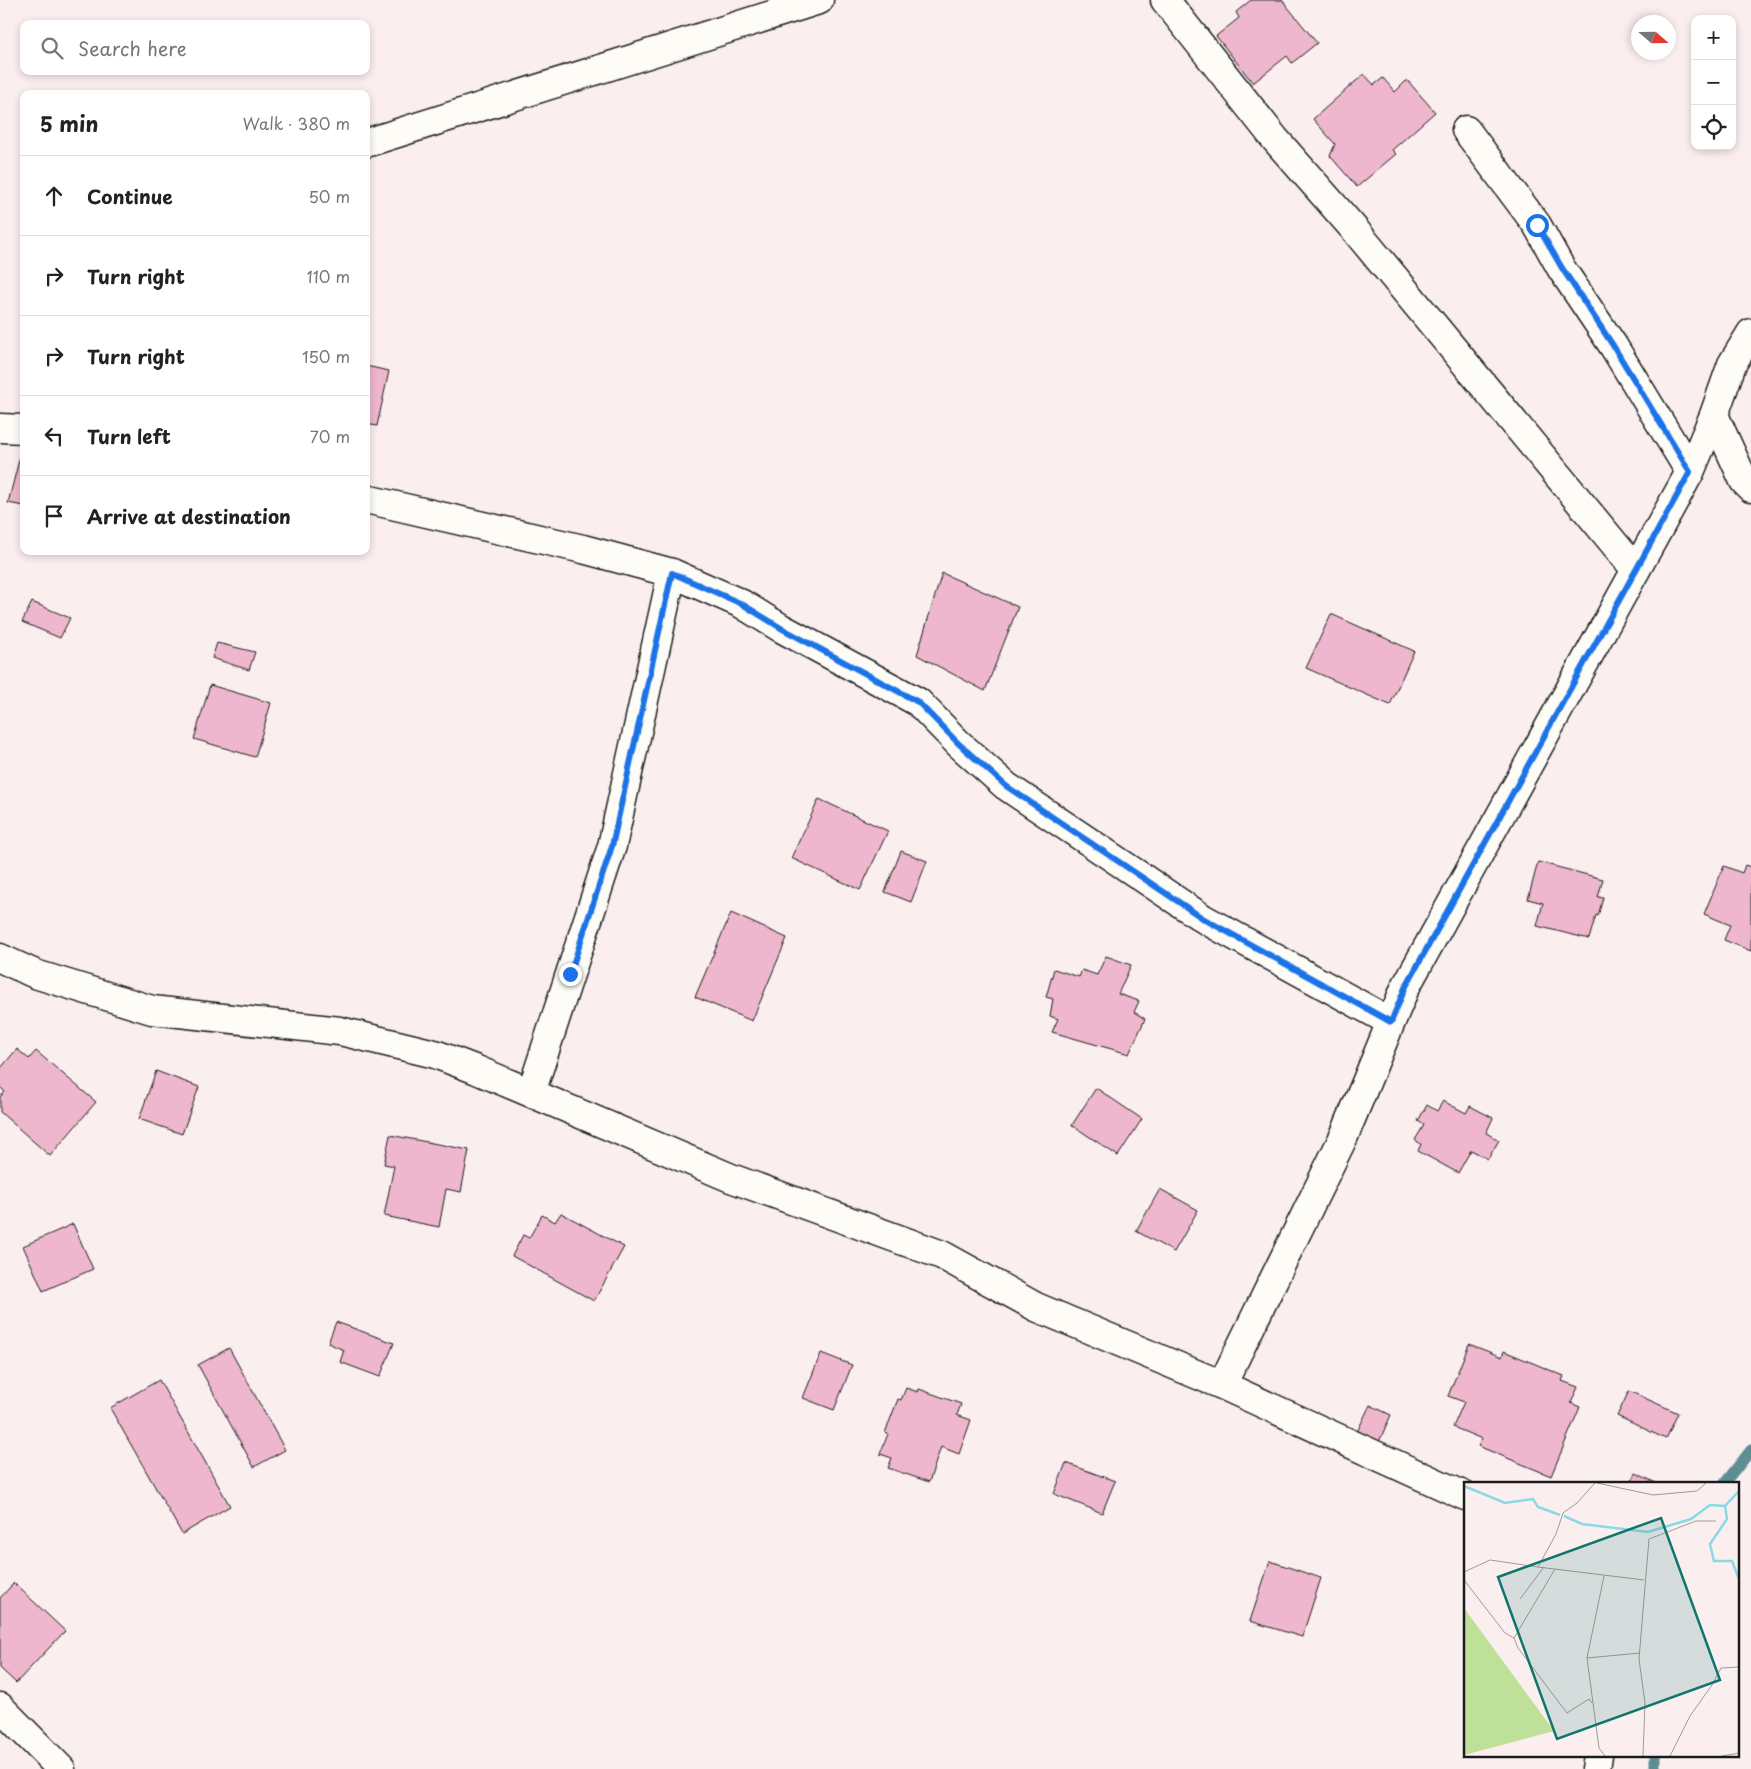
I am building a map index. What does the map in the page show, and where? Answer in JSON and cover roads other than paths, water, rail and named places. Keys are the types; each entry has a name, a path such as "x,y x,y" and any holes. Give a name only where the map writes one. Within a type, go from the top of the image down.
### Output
{"street":[{"path":"370,142 818,0"},
{"path":"1166,0 1275,139 1355,230 1636,570"},
{"path":"1466,130 1537,225 1690,472"},
{"path":"1222,1385 1344,1136 1405,988 1690,472 1714,415 1732,364 1751,333"},
{"path":"1714,415 1744,481 1751,488"},
{"path":"0,428 20,429"},
{"path":"370,500 583,548 672,573 742,604 781,628 918,702 959,744 1006,786 1204,919 1391,1022"},
{"path":"532,1093 612,846 672,573"},
{"path":"0,958 35,974 152,1010 340,1031 436,1054 731,1178 942,1255 1036,1307 1222,1385 1464,1496"},
{"path":"0,1707 61,1769"},
{"path":"1596,1769 1598,1756"}],"waterway":[{"path":"1726,1482 1751,1450"},
{"path":"1655,1756 1655,1769"}]}
